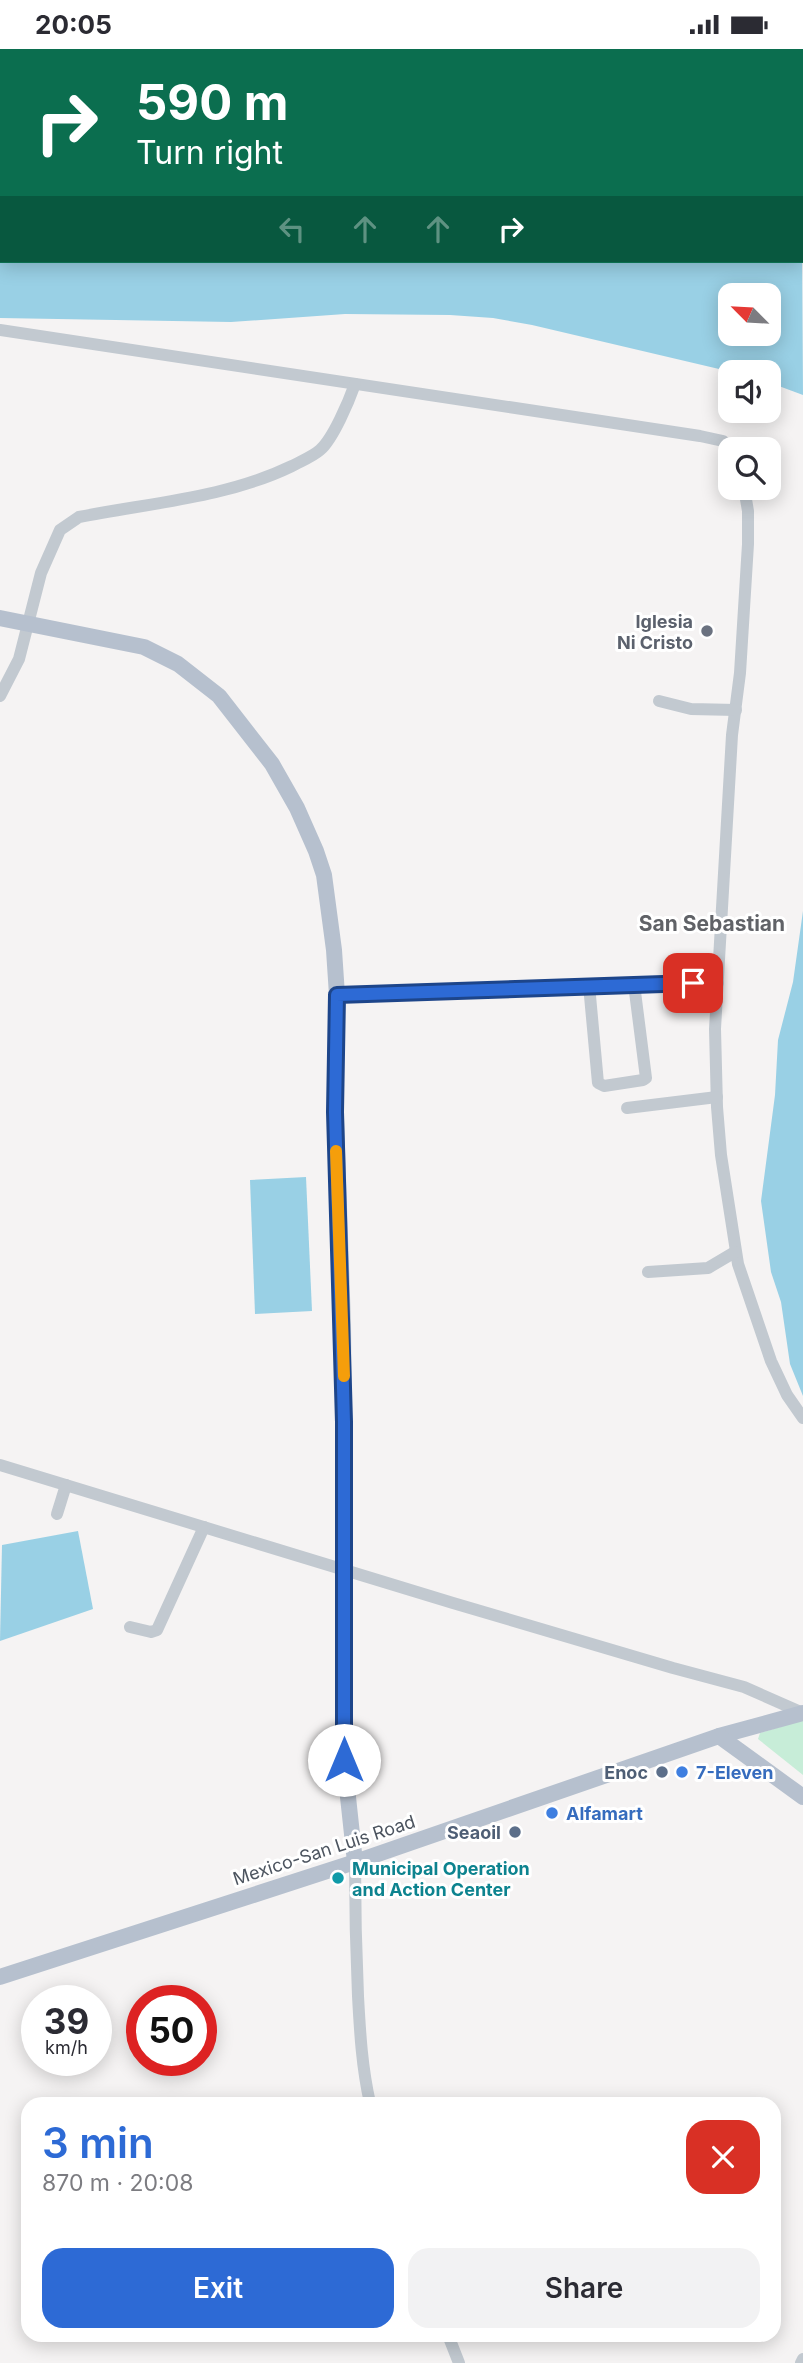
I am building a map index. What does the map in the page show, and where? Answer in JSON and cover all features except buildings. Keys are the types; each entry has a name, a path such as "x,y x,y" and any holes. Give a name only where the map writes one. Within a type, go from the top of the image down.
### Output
{"main road":[{"path":"0,618 144,647 178,664 219,696 272,764 297,808 316,851 328,902 337,995 336,1124 344,1420 344,1760 355,1862"},
{"name":"Mexico-San Luis Road","path":"0,1977 355,1862 719,1736 803,1713"},
{"path":"719,1736 803,1797"}],"street":[{"path":"0,330 718,440"},
{"path":"0,696 19,659 41,573 60,530 79,517 222,491 266,479 322,449 347,406 355,384"},
{"path":"746,500 748,544 740,673 732,735 715,1039 716,1097 735,1252 771,1360 787,1395 803,1418"},
{"path":"659,701 691,709 736,710"},
{"path":"337,995 718,983"},
{"path":"589,985 598,1083 604,1086 646,1078 634,984"},
{"path":"627,1108 716,1097"},
{"path":"648,1272 708,1268 735,1252"},
{"path":"0,1465 744,1687 803,1713"},
{"path":"57,1514 66,1485"},
{"path":"130,1627 151,1632 157,1630 204,1527"},
{"path":"355,1862 360,2038 368,2097"},
{"path":"451,2342 459,2363"}],"green space":[{"path":"803,1720 803,1775 758,1739 760,1733"}],"water":[{"path":"0,263 802,263 803,395 781,387 781,360 718,360 718,369 493,318 345,314 231,322 0,318"},
{"path":"803,911 803,1396 790,1364 781,1302 771,1272 761,1201 775,1095 778,1040 793,982"},
{"path":"306,1177 312,1311 255,1314 250,1180"},
{"path":"78,1531 93,1609 0,1641 2,1545"}],"slow traffic":[{"path":"336,1151 344,1376"}],"place":[{"name":"Iglesia Ni Cristo","path":"707,631"},
{"name":"Enoc","path":"662,1772"},
{"name":"7-Eleven","path":"682,1772"},
{"name":"Alfamart","path":"552,1813"},
{"name":"Seaoil","path":"515,1832"},
{"name":"Municipal Operation and Action Center","path":"338,1878"}],"district":[{"name":"San Sebastian","path":"712,923"}],"route":[{"path":"344,1760 344,1422 335,1112 337,995 693,983"}]}
